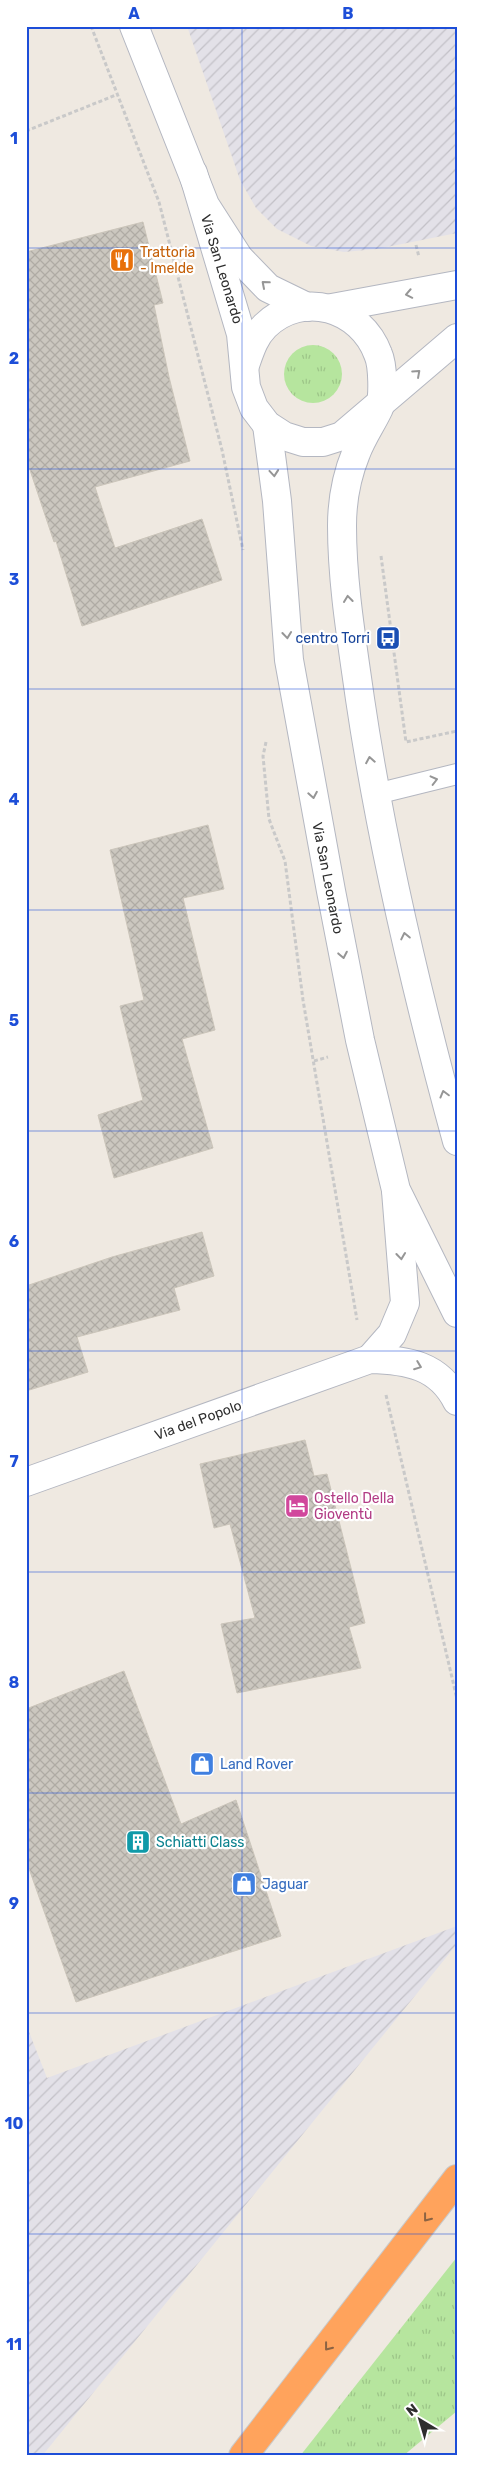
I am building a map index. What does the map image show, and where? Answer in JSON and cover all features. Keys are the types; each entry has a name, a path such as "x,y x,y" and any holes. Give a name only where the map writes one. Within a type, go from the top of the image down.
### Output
{"highway":[{"path":"243,2456 457,2179"}],"main road":[{"name":"Via San Leonardo","path":"134,26 194,173 205,205 239,258 268,288 353,319 370,336 380,357 380,406 352,464 344,500 342,525 355,660 376,794 411,963 457,1141"},
{"name":"Via San Leonardo","path":"194,173 241,334 246,365 246,387 254,408 268,425 284,436 303,442 323,442 342,436 380,406"},
{"path":"319,308 457,285"},
{"name":"Via San Leonardo","path":"246,365 252,344 266,325 285,313 319,308"},
{"path":"380,406 457,338"},
{"name":"Via San Leonardo","path":"268,425 277,501 286,631 295,697 344,962 396,1190 457,1314"},
{"name":"Via del Popolo","path":"370,1359 392,1334 405,1302 396,1190"},
{"name":"Via del Popolo","path":"26,1482 370,1359 402,1360 437,1374 457,1401"}],"lane":[{"path":"376,794 457,774"}],"path":[{"path":"91,26 116,95 159,202 222,450 244,557"},
{"path":"26,131 116,95"},
{"path":"381,554 406,742 457,731"},
{"path":"267,738 262,756 269,819 284,853 303,1000 360,1341 382,1380 457,1699"}],"shaded area":[{"path":"187,26 457,26 457,233 377,249 344,252 311,246 277,229 256,208 240,180"},
{"path":"457,1926 457,1944 42,2456 26,2456 26,2024 47,2078"}],"green space":[{"path":"307,345 319,345 329,349 338,358 342,380 334,395 319,403 307,403 297,399 288,390 284,380 284,368 288,358 297,349"},
{"path":"457,2257 457,2411 403,2456 300,2456"}],"building":[{"path":"143,222 163,303 154,305 169,377 190,461 95,487 115,548 202,519 222,580 82,626 56,541 54,542 26,458 26,252"},
{"path":"208,825 224,889 183,898 215,1030 182,1039 213,1148 114,1178 98,1115 143,1100 120,1006 144,1000 110,850"},
{"path":"202,1232 214,1276 174,1288 180,1310 77,1337 88,1372 26,1391 26,1286 112,1257"},
{"path":"305,1440 314,1476 327,1474 365,1623 349,1627 361,1668 237,1693 221,1624 255,1618 230,1524 214,1528 200,1464"},
{"name":"Schiatti Class","path":"124,1671 181,1824 236,1800 281,1936 76,2002 26,1860 26,1709"}],"place":[{"name":"Trattoria - Imelde","path":"122,260"},
{"name":"centro Torri","path":"388,638"},
{"name":"Ostello Della Gioventù","path":"297,1506"},
{"name":"Land Rover","path":"202,1764"},
{"name":"Schiatti Class","path":"138,1842"},
{"name":"Jaguar","path":"244,1884"}]}
